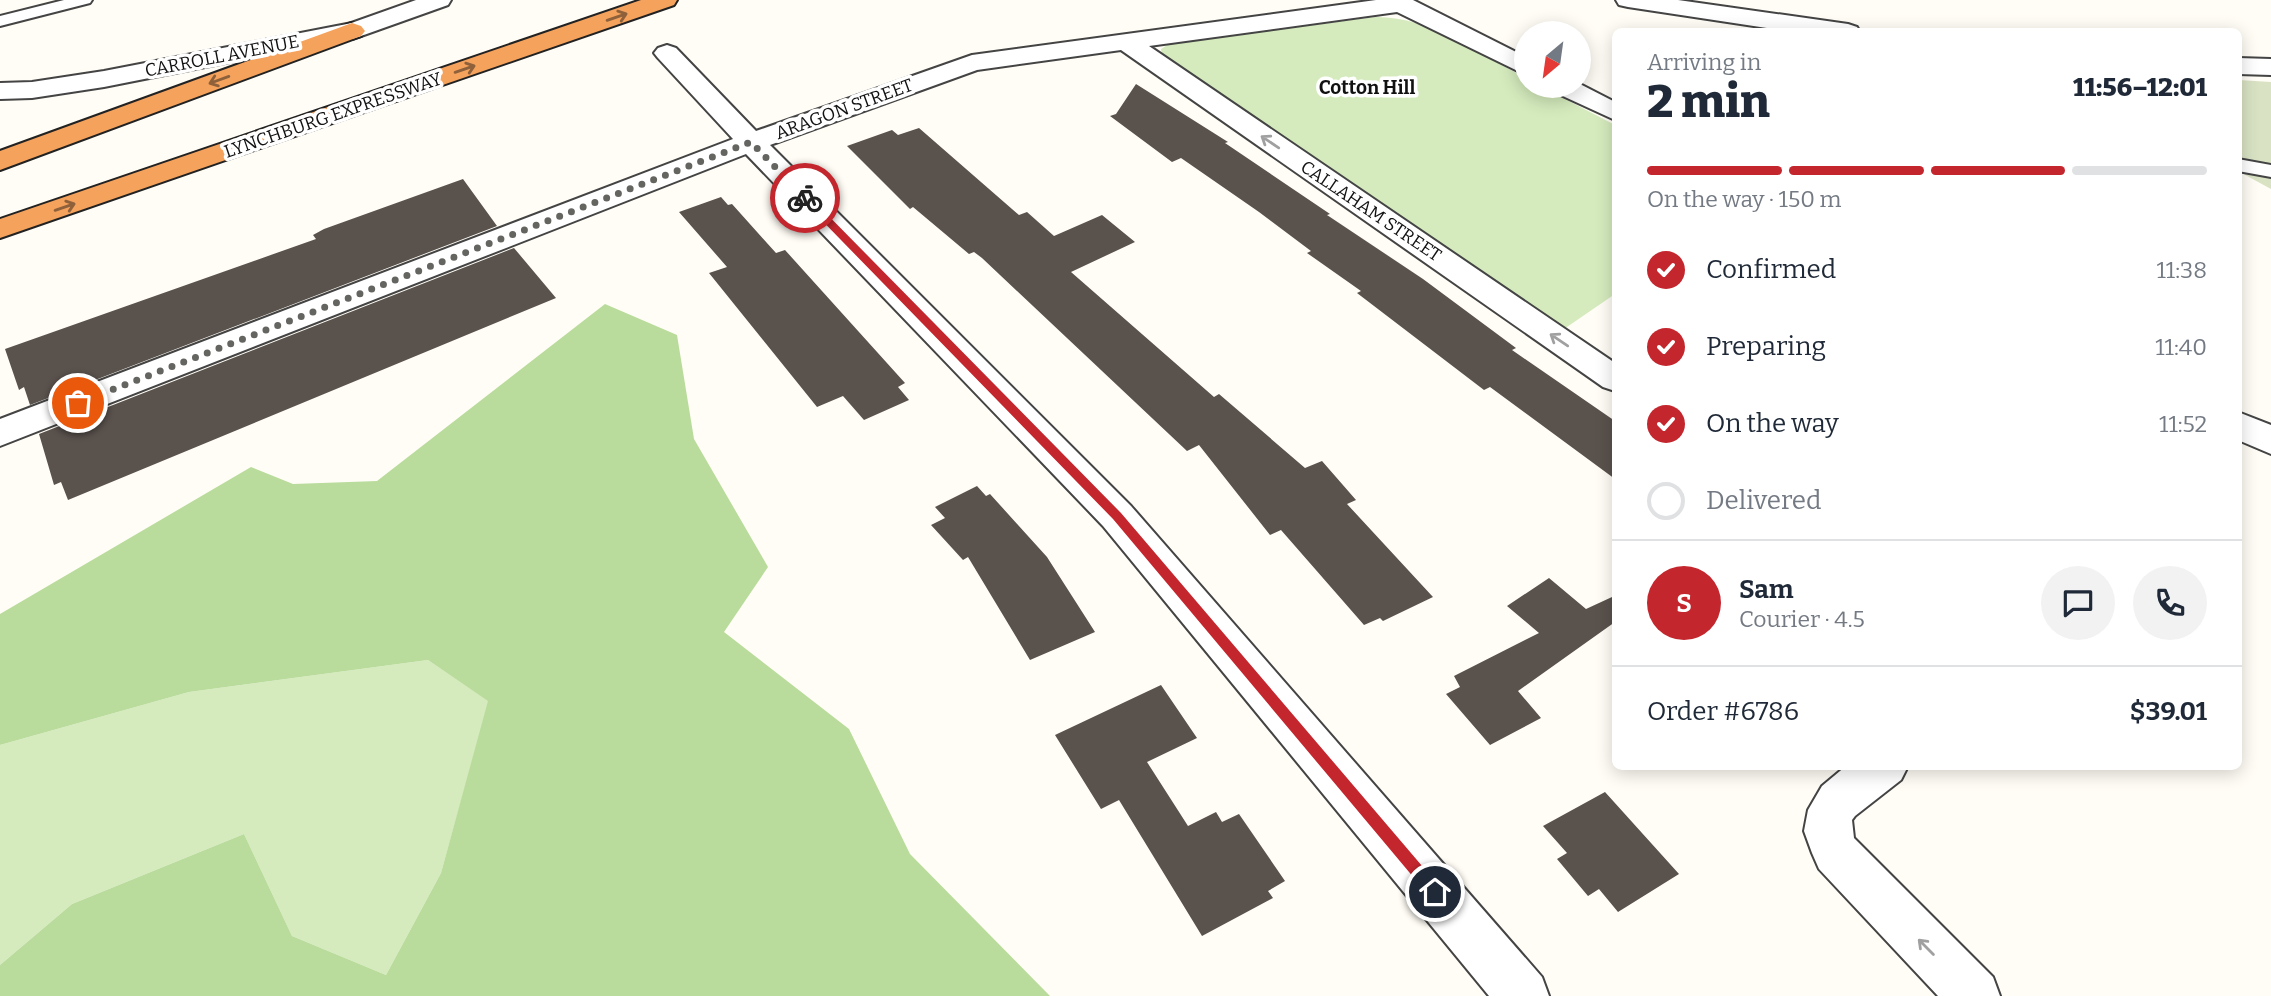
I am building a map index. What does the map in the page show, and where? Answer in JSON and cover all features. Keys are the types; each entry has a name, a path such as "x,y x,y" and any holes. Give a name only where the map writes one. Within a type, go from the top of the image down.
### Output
{"highway":[{"name":"LYNCHBURG EXPRESSWAY","path":"91,171 599,0"},
{"name":"LYNCHBURG EXPRESSWAY","path":"0,229 665,0"},
{"path":"0,161 352,31"}],"street":[{"name":"CARROLL AVENUE","path":"0,91 32,90 104,79 352,31 439,0"},
{"path":"1628,0 1825,28"},
{"path":"1400,2 1514,61"},
{"name":"ARAGON STREET","path":"0,433 751,142 972,63 1400,2"},
{"name":"CALLAHAM STREET","path":"1127,43 1612,377"},
{"path":"667,53 1117,516 1523,996"},
{"path":"2242,66 2271,67"},
{"path":"1587,98 1612,110"},
{"path":"2242,426 2271,441"},
{"path":"1880,770 1836,802 1829,815 1828,831 1836,853 1974,996"}],"lane":[{"path":"0,21 84,0"},
{"path":"2242,166 2271,170"}],"green space":[{"path":"1375,17 1395,18 1453,38 1514,71 1514,98 1563,98 1612,123 1612,296 1564,329 1162,55 1161,49 1169,44"},
{"path":"2242,80 2271,82 2271,189 2242,173"},
{"path":"605,304 677,335 694,439 768,567 724,632 849,729 910,854 1050,996 0,996 0,965 72,904 244,834 292,936 386,975 441,873 488,701 428,660 189,692 0,745 0,614 251,467 293,484 377,481"},
{"path":"428,660 489,701 441,873 386,975 292,936 244,834 72,904 0,965 0,745 189,692"}],"building":[{"path":"1136,84 1228,142 1225,143 1423,279 1516,348 1512,350 1612,419 1612,477 1490,387 1484,390 1357,293 1361,291 1307,253 1311,251 1259,212 1181,158 1172,162 1110,116 1116,114"},
{"path":"919,128 1019,215 1027,212 1054,236 1102,215 1135,242 1071,272 1214,397 1219,394 1305,468 1322,461 1356,500 1347,504 1433,597 1383,621 1380,618 1364,625 1281,530 1270,535 1199,445 1187,451 982,258 974,252 969,254 913,207 910,209 847,146 892,130 898,135"},
{"path":"463,179 497,226 30,405 24,387 19,390 5,349 316,239 313,235 324,229"},
{"path":"721,197 728,205 732,204 776,253 785,250 905,383 898,387 909,400 864,420 843,396 817,407 709,273 727,267 679,212"},
{"path":"514,248 556,298 68,500 61,482 54,485 39,434"},
{"path":"977,486 986,496 990,494 1047,557 1095,632 1030,660 968,557 963,560 931,525 945,518 935,507"},
{"path":"1549,578 1586,609 1612,597 1612,624 1518,691 1541,718 1490,745 1446,694 1460,687 1454,676 1539,633 1507,606"},
{"path":"1161,685 1197,738 1147,762 1188,826 1216,812 1222,822 1239,814 1285,881 1268,891 1273,898 1202,936 1119,800 1101,809 1055,735"},
{"path":"1605,792 1679,874 1618,912 1599,889 1588,896 1557,859 1567,853 1543,826"}],"way so far":[{"path":"78,403 751,142 805,198"}],"district":[{"name":"Cotton Hill","path":"1367,87"}],"route":[{"path":"805,198 1117,516 1435,892"}]}
